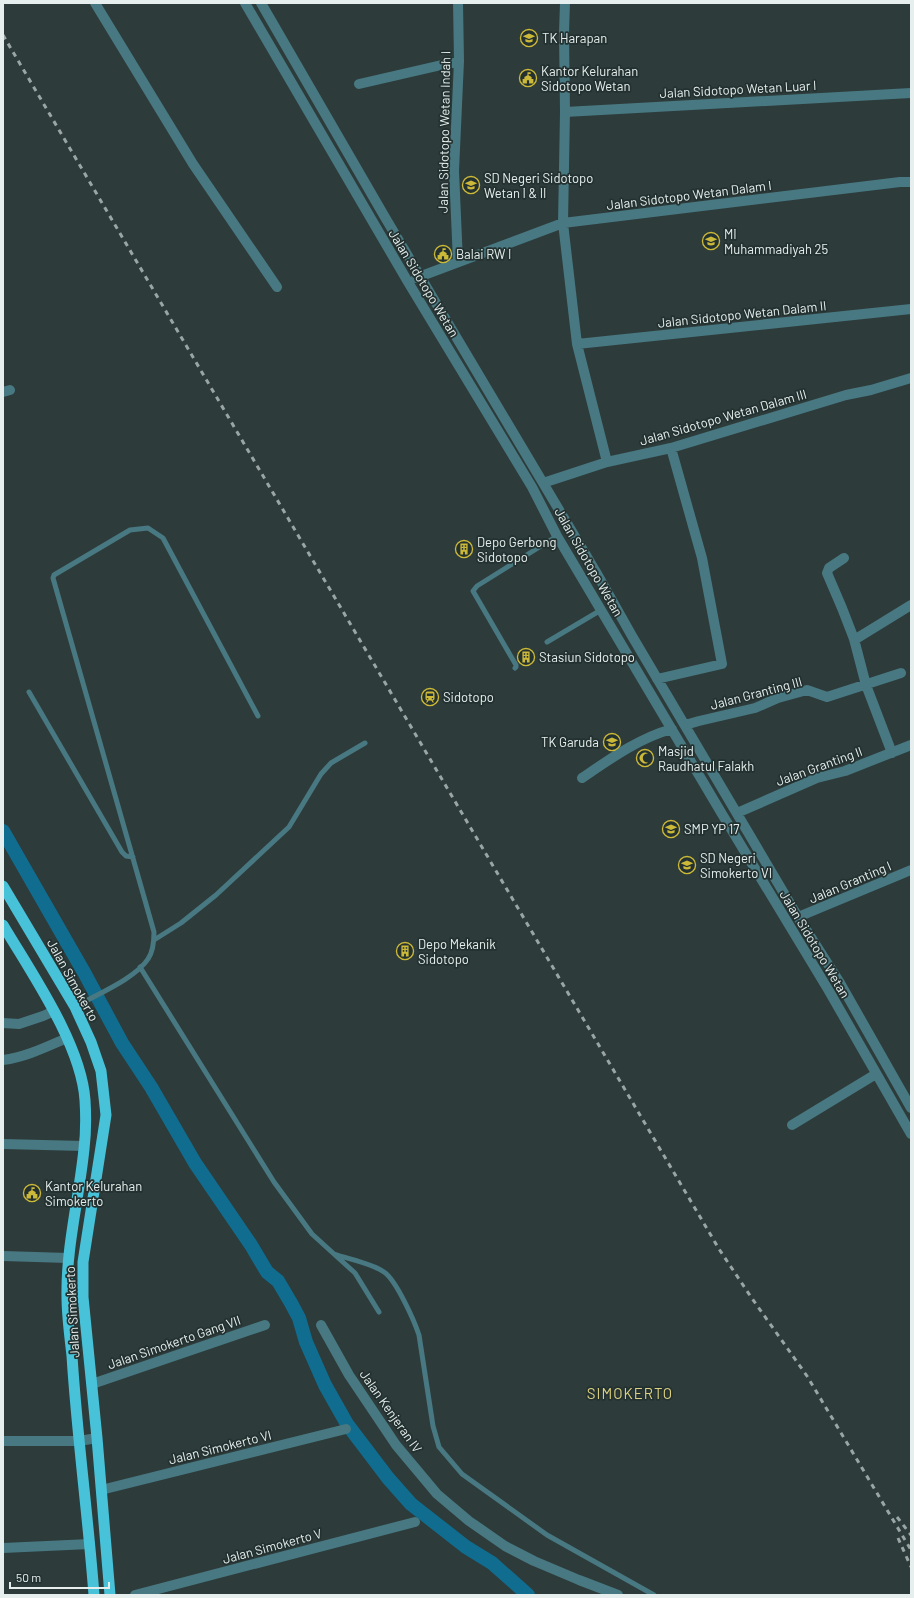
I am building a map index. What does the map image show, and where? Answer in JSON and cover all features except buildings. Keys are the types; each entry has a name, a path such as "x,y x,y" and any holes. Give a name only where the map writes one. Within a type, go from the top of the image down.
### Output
{"highway":[{"name":"Jalan Simokerto","path":"3,886 75,1007 91,1042 101,1071 106,1115 83,1262 82,1297 87,1354 92,1384 110,1595"},
{"name":"Jalan Simokerto","path":"3,925 54,1011 67,1038 79,1070 85,1099 84,1146 68,1258 67,1298 94,1595"}],"street":[{"path":"94,3 193,164 277,287"},
{"name":"Jalan Sidotopo Wetan","path":"244,3 408,282 532,487 558,536 829,991 911,1134"},
{"name":"Jalan Sidotopo Wetan","path":"261,3 350,158 543,483 657,679 798,917 840,983 911,1108"},
{"name":"Jalan Sidotopo Wetan Indah I","path":"458,3 459,61 454,171 458,262"},
{"path":"565,3 564,33 566,112 563,223 577,344 607,462"},
{"path":"359,84 459,61"},
{"name":"Jalan Sidotopo Wetan Luar I","path":"566,112 911,93"},
{"name":"Jalan Sidotopo Wetan Dalam I","path":"408,282 563,223 892,183 911,182"},
{"name":"Jalan Sidotopo Wetan Dalam II","path":"577,344 911,309"},
{"name":"Jalan Sidotopo Wetan Dalam III","path":"543,483 607,462 672,448 846,395 871,390 911,378"},
{"path":"657,679 722,664 702,558 672,448"},
{"path":"844,558 828,568 827,573 854,639 866,685 892,753"},
{"path":"854,639 859,638 911,605"},
{"name":"Jalan Granting III","path":"685,725 755,708 778,698 807,690 827,697 901,673"},
{"path":"582,778 625,750 659,733 672,729"},
{"name":"Jalan Granting II","path":"737,813 817,778 845,771 911,745"},
{"name":"Jalan Granting I","path":"798,917 911,870"},
{"path":"829,991 840,983"},
{"path":"3,1022 19,1024 54,1011"},
{"path":"3,1060 22,1056 67,1038"},
{"path":"792,1125 876,1074"},
{"path":"3,1144 84,1146"},
{"path":"3,1256 68,1258"},
{"name":"Jalan Simokerto Gang VII","path":"92,1384 265,1325"},
{"name":"Jalan Kenjeran IV","path":"321,1325 349,1375 396,1445 437,1494 469,1521 506,1546 534,1561 618,1595"},
{"name":"Jalan Simokerto VI","path":"100,1490 346,1429"},
{"path":"3,1441 79,1441 97,1438"},
{"name":"Jalan Simokerto V","path":"136,1595 415,1522"},
{"path":"3,1548 90,1544"}],"lane":[{"path":"75,1007 126,978 140,967 148,959 154,940 154,932 53,578 54,574 130,530 148,528 163,538 258,716"},
{"path":"515,668 516,665 473,591 477,586 558,536"},
{"path":"547,642 602,609"},
{"path":"29,692 122,852 126,856 133,857"},
{"path":"154,940 180,923 216,895 289,827 321,774 331,763 365,743"},
{"path":"140,967 274,1182 312,1234 356,1274 379,1312"},
{"path":"334,1254 375,1267 384,1272 392,1280 414,1322 419,1335 433,1426 439,1447 462,1474 547,1535 654,1595"}],"waterway":[{"path":"3,831 85,974 122,1043 151,1087 195,1163 251,1245 267,1272 278,1281 291,1303 299,1318 306,1342 325,1385 347,1424 388,1478 411,1504 466,1547 492,1563 528,1595"}],"railway":[{"path":"3,35 719,1249 807,1376 911,1550"},
{"path":"897,1517 911,1535"},
{"path":"898,1538 911,1567"}],"place":[{"name":"TK Harapan","path":"529,38"},
{"name":"Kantor Kelurahan Sidotopo Wetan","path":"528,78"},
{"name":"SD Negeri Sidotopo Wetan I & II","path":"471,185"},
{"name":"MI Muhammadiyah 25","path":"711,241"},
{"name":"Balai RW I","path":"443,254"},
{"name":"Depo Gerbong Sidotopo","path":"464,549"},
{"name":"Stasiun Sidotopo","path":"526,657"},
{"name":"Sidotopo","path":"430,697"},
{"name":"TK Garuda","path":"612,742"},
{"name":"Masjid Raudhatul Falakh","path":"645,758"},
{"name":"SMP YP 17","path":"671,829"},
{"name":"SD Negeri Simokerto VI","path":"687,865"},
{"name":"Depo Mekanik Sidotopo","path":"405,951"},
{"name":"Kantor Kelurahan Simokerto","path":"32,1193"}],"district":[{"name":"SIMOKERTO","path":"630,1394"}]}
